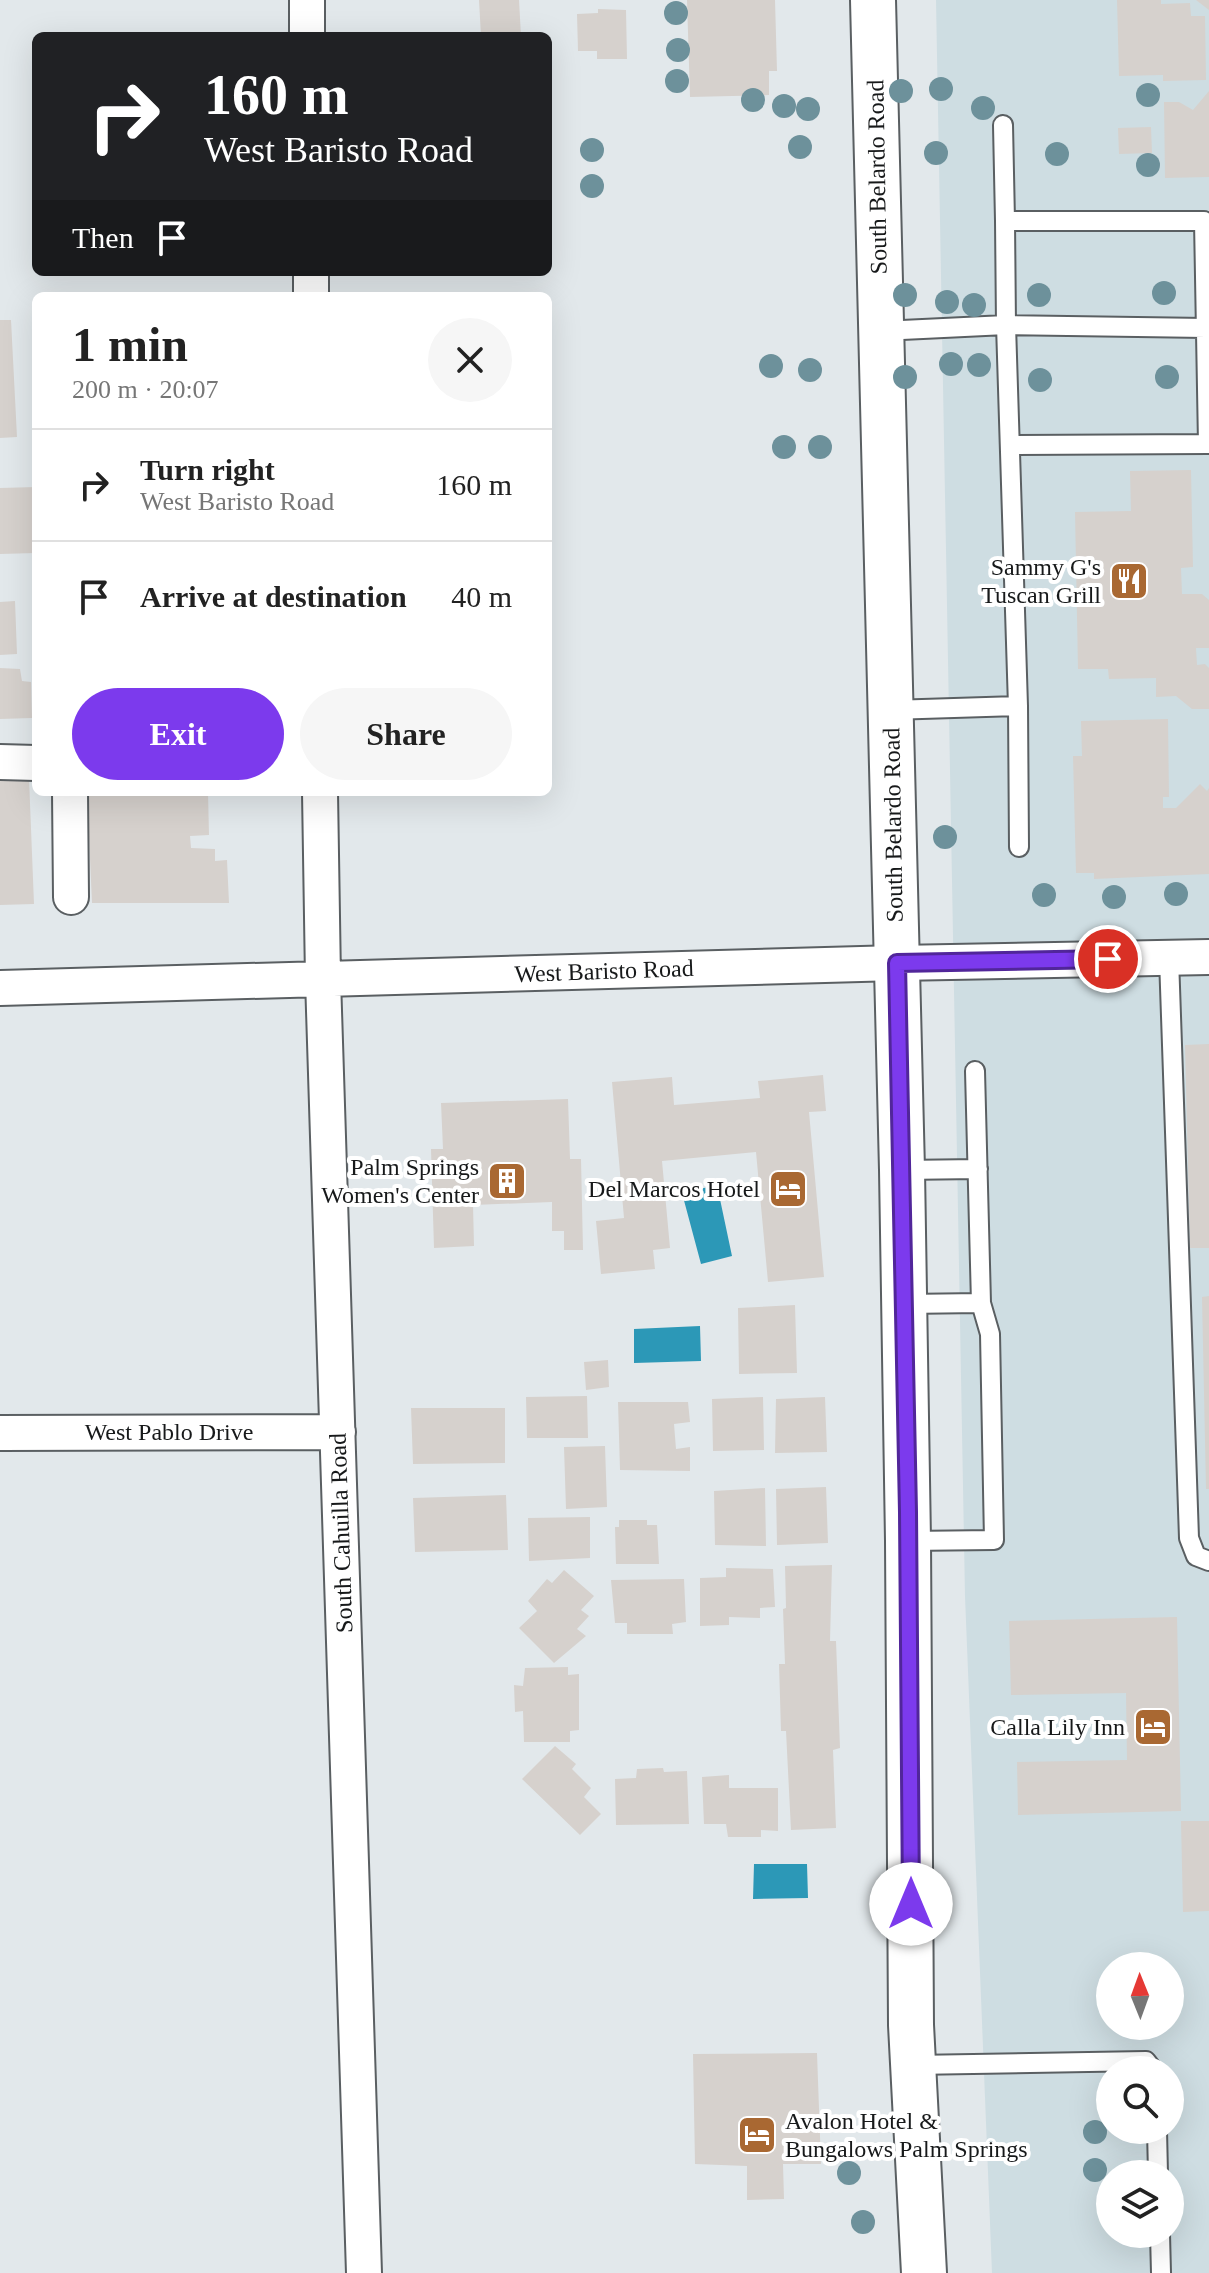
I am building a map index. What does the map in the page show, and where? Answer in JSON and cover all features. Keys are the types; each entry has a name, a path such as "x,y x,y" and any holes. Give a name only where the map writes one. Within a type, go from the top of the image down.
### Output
{"street":[{"path":"307,0 307,32"},
{"name":"South Belardo Road","path":"873,0 902,1170 913,2065 924,2273"},
{"path":"0,762 32,763"},
{"path":"70,796 71,897"},
{"name":"South Cahuilla Road","path":"320,796 323,979 364,2273"},
{"name":"West Baristo Road","path":"0,988 1209,957"},
{"name":"West Pablo Drive","path":"0,1433 338,1432"}],"lane":[{"path":"1003,125 1019,847"},
{"path":"1005,221 1204,221 1208,444 1010,445"},
{"path":"881,331 1006,325 1206,328"},
{"path":"890,710 1018,706"},
{"path":"1169,958 1189,1538 1196,1556 1209,1561"},
{"path":"908,1541 994,1540 990,1334 981,1303 975,1071"},
{"path":"902,1170 978,1169"},
{"path":"904,1304 981,1303"},
{"path":"913,2065 1096,2062"},
{"path":"1160,2248 1161,2273"}],"shaded area":[{"path":"936,0 1209,0 1209,2273 992,2273 965,1596"}],"water":[{"path":"717,1185 732,1256 701,1264 682,1193"},
{"path":"700,1326 701,1361 634,1363 634,1329"},
{"path":"754,1864 807,1864 808,1898 753,1899"}],"building":[{"path":"479,0 519,0 521,32 481,32"},
{"path":"687,0 775,0 777,71 769,71 769,95 690,97"},
{"path":"1117,0 1190,3 1191,16 1205,16 1206,80 1163,81 1163,75 1119,76"},
{"path":"1196,0 1209,0 1209,10"},
{"path":"598,9 626,10 627,59 597,59 597,51 578,51 577,14 598,13"},
{"path":"1209,91 1209,177 1165,178 1164,102 1179,102 1193,110"},
{"path":"1151,127 1152,153 1119,154 1118,128"},
{"path":"0,320 11,320 17,437 0,438"},
{"name":"Sammy G's Tuscan Grill","path":"1191,470 1193,567 1181,568 1182,594 1202,594 1209,600 1209,648 1196,648 1197,665 1205,664 1209,668 1209,709 1192,709 1176,696 1156,697 1156,678 1109,679 1108,669 1078,669 1075,512 1131,511 1130,471"},
{"path":"32,487 32,553 0,554 0,488"},
{"path":"15,601 17,654 0,655 0,602"},
{"path":"0,668 20,669 22,681 31,682 32,718 0,719"},
{"path":"1168,719 1169,797 1163,797 1163,808 1176,808 1200,784 1207,791 1209,788 1209,874 1094,879 1094,873 1076,873 1073,756 1082,756 1081,721"},
{"path":"29,778 34,904 0,905 0,779"},
{"path":"87,796 208,796 209,835 190,836 191,848 215,849 215,861 227,860 229,903 92,903"},
{"path":"1209,1044 1209,1248 1190,1248 1185,1045"},
{"name":"Del Marcos Hotel","path":"823,1075 826,1111 809,1112 824,1277 768,1282 756,1152 662,1161 670,1248 653,1250 655,1269 601,1274 596,1221 624,1218 612,1082 672,1077 674,1105 760,1098 758,1081"},
{"name":"Palm Springs Women's Center","path":"568,1099 570,1159 581,1159 583,1250 564,1250 564,1231 552,1231 552,1202 473,1205 474,1246 434,1248 431,1149 443,1149 441,1103"},
{"path":"1209,1296 1209,1489 1206,1489 1202,1297"},
{"path":"795,1305 797,1373 739,1374 738,1308"},
{"path":"608,1360 609,1387 586,1390 584,1362"},
{"path":"587,1396 588,1438 527,1438 526,1397"},
{"path":"763,1397 764,1450 713,1451 712,1399"},
{"path":"825,1397 827,1452 775,1453 776,1399"},
{"path":"618,1402 688,1402 690,1422 674,1424 676,1449 690,1447 690,1471 620,1470"},
{"path":"411,1408 505,1408 505,1463 413,1464"},
{"path":"605,1446 607,1507 566,1509 564,1447"},
{"path":"826,1487 828,1543 777,1545 776,1489"},
{"path":"765,1488 766,1546 715,1545 714,1491"},
{"path":"506,1495 508,1550 415,1552 413,1498"},
{"path":"590,1517 590,1558 529,1561 528,1518"},
{"path":"619,1520 647,1520 647,1525 657,1525 659,1564 616,1564 615,1527 619,1527"},
{"path":"832,1565 830,1641 836,1641 840,1748 833,1750 836,1828 791,1830 786,1731 781,1731 779,1664 785,1664 785,1566"},
{"path":"726,1568 773,1569 775,1607 760,1608 760,1618 729,1617 729,1625 700,1626 700,1578 726,1577"},
{"path":"564,1570 594,1596 581,1610 589,1616 577,1629 586,1636 554,1663 519,1628 537,1611 528,1601 547,1579 552,1583"},
{"path":"684,1579 686,1622 672,1624 673,1634 627,1634 627,1623 615,1623 611,1580"},
{"name":"Calla Lily Inn","path":"1177,1617 1181,1811 1018,1815 1017,1762 1127,1760 1126,1693 1011,1695 1009,1621"},
{"path":"568,1667 568,1675 579,1674 579,1730 570,1731 570,1742 524,1742 523,1711 515,1712 514,1685 523,1686 525,1668"},
{"path":"555,1746 576,1764 572,1769 591,1788 584,1797 601,1814 580,1835 522,1779"},
{"path":"663,1768 664,1772 687,1771 689,1824 616,1825 615,1779 636,1778 637,1769"},
{"path":"729,1775 729,1788 778,1788 778,1831 761,1830 761,1837 728,1837 726,1824 704,1824 702,1777"},
{"path":"1181,1821 1209,1821 1209,1911 1183,1912"},
{"name":"Avalon Hotel & Bungalows Palm Springs","path":"817,2053 821,2164 783,2164 784,2199 747,2200 747,2166 695,2164 693,2054"}],"place":[{"name":"Sammy G's Tuscan Grill","path":"1129,581"},
{"name":"Palm Springs Women's Center","path":"507,1181"},
{"name":"Del Marcos Hotel","path":"788,1189"},
{"name":"Calla Lily Inn","path":"1153,1727"},
{"name":"Avalon Hotel & Bungalows Palm Springs","path":"757,2135"}],"route":[{"path":"911,1904 908,1512 897,963 1108,959"}]}
